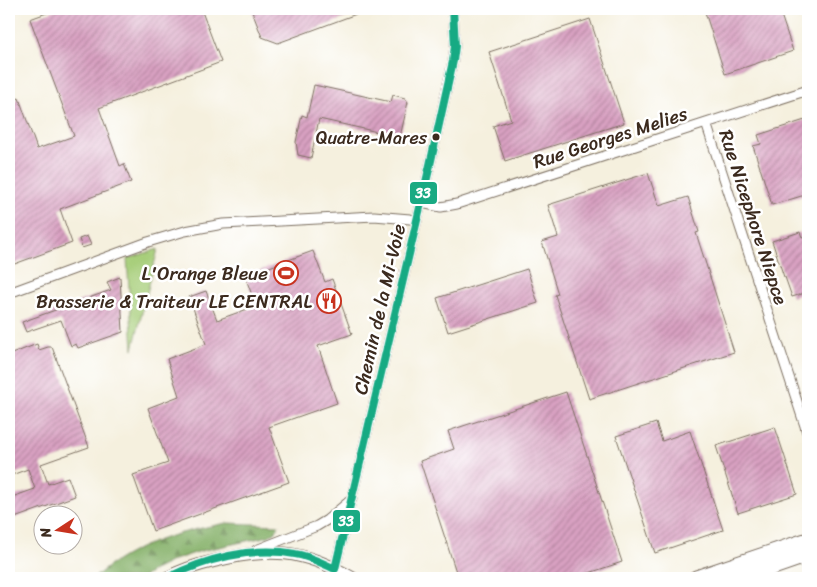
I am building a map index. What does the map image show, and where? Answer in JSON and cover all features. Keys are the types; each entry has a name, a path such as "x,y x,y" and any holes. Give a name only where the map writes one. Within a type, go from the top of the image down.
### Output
{"main road":[{"path":"696,578 808,540"},
{"path":"166,578 194,566 250,553 272,552 296,554 335,568 352,578"},
{"path":"742,578 808,555"}],"street":[{"name":"Chemin de la Mi-Voie","path":"335,568 453,61 455,46 453,9"},
{"name":"Rue Georges Melies","path":"421,203 441,207 457,204 808,90"},
{"name":"Rue Nicephore Niepce","path":"706,123 808,436"},
{"path":"9,293 148,242 185,231 223,224 374,216 417,221"},
{"path":"250,553 317,526 352,499"}],"green space":[{"path":"158,249 133,349 127,259"},
{"path":"227,523 279,525 276,531 269,536 201,551 174,560 142,578 94,578 124,556 156,541 173,535"}],"building":[{"path":"58,9 201,9 221,62 99,108 120,166 124,164 131,182 60,209 72,243 9,266 9,102 19,98 37,149 74,136 30,19"},
{"path":"251,9 367,10 278,43 262,37"},
{"path":"704,9 779,9 793,51 725,74"},
{"path":"590,19 624,123 505,161 493,126 511,120 489,52"},
{"path":"314,85 391,102 393,95 405,98 408,102 400,137 319,119 311,158 298,155 296,142 302,115 307,117"},
{"path":"808,119 808,194 772,205 753,146 761,144 758,135"},
{"path":"648,173 659,206 688,197 699,232 696,233 734,352 589,399 555,295 558,294 542,242 558,237 548,205"},
{"path":"800,232 802,237 808,235 808,292 792,297 772,241"},
{"path":"87,236 91,245 82,248 79,239"},
{"path":"313,251 325,282 332,279 352,334 318,346 337,403 269,427 289,482 153,531 133,475 168,463 148,408 179,396 167,359 206,344 189,297 206,291 217,320 256,306 245,276"},
{"path":"527,269 538,303 448,332 437,298"},
{"path":"120,277 123,332 78,348 76,344 71,346 61,320 26,332 22,322 111,290 107,282"},
{"path":"37,344 39,350 52,347 89,447 41,464 48,484 68,477 75,496 53,504 32,504 32,512 12,519 9,498 35,489 28,469 9,476 9,355"},
{"path":"566,392 622,562 574,578 458,578 420,461 454,449 448,431"},
{"path":"656,423 662,441 690,431 723,530 655,553 616,436"},
{"path":"775,427 797,494 738,513 716,446"}],"transit line":[{"name":"33","path":"167,578 213,560 246,553 262,552 300,555 335,569 453,61 455,46 453,9"}],"place":[{"name":"Quatre-Mares","path":"436,137"},
{"name":"L'Orange Bleue","path":"286,273"},
{"name":"Brasserie & Traiteur LE CENTRAL","path":"329,301"}]}
